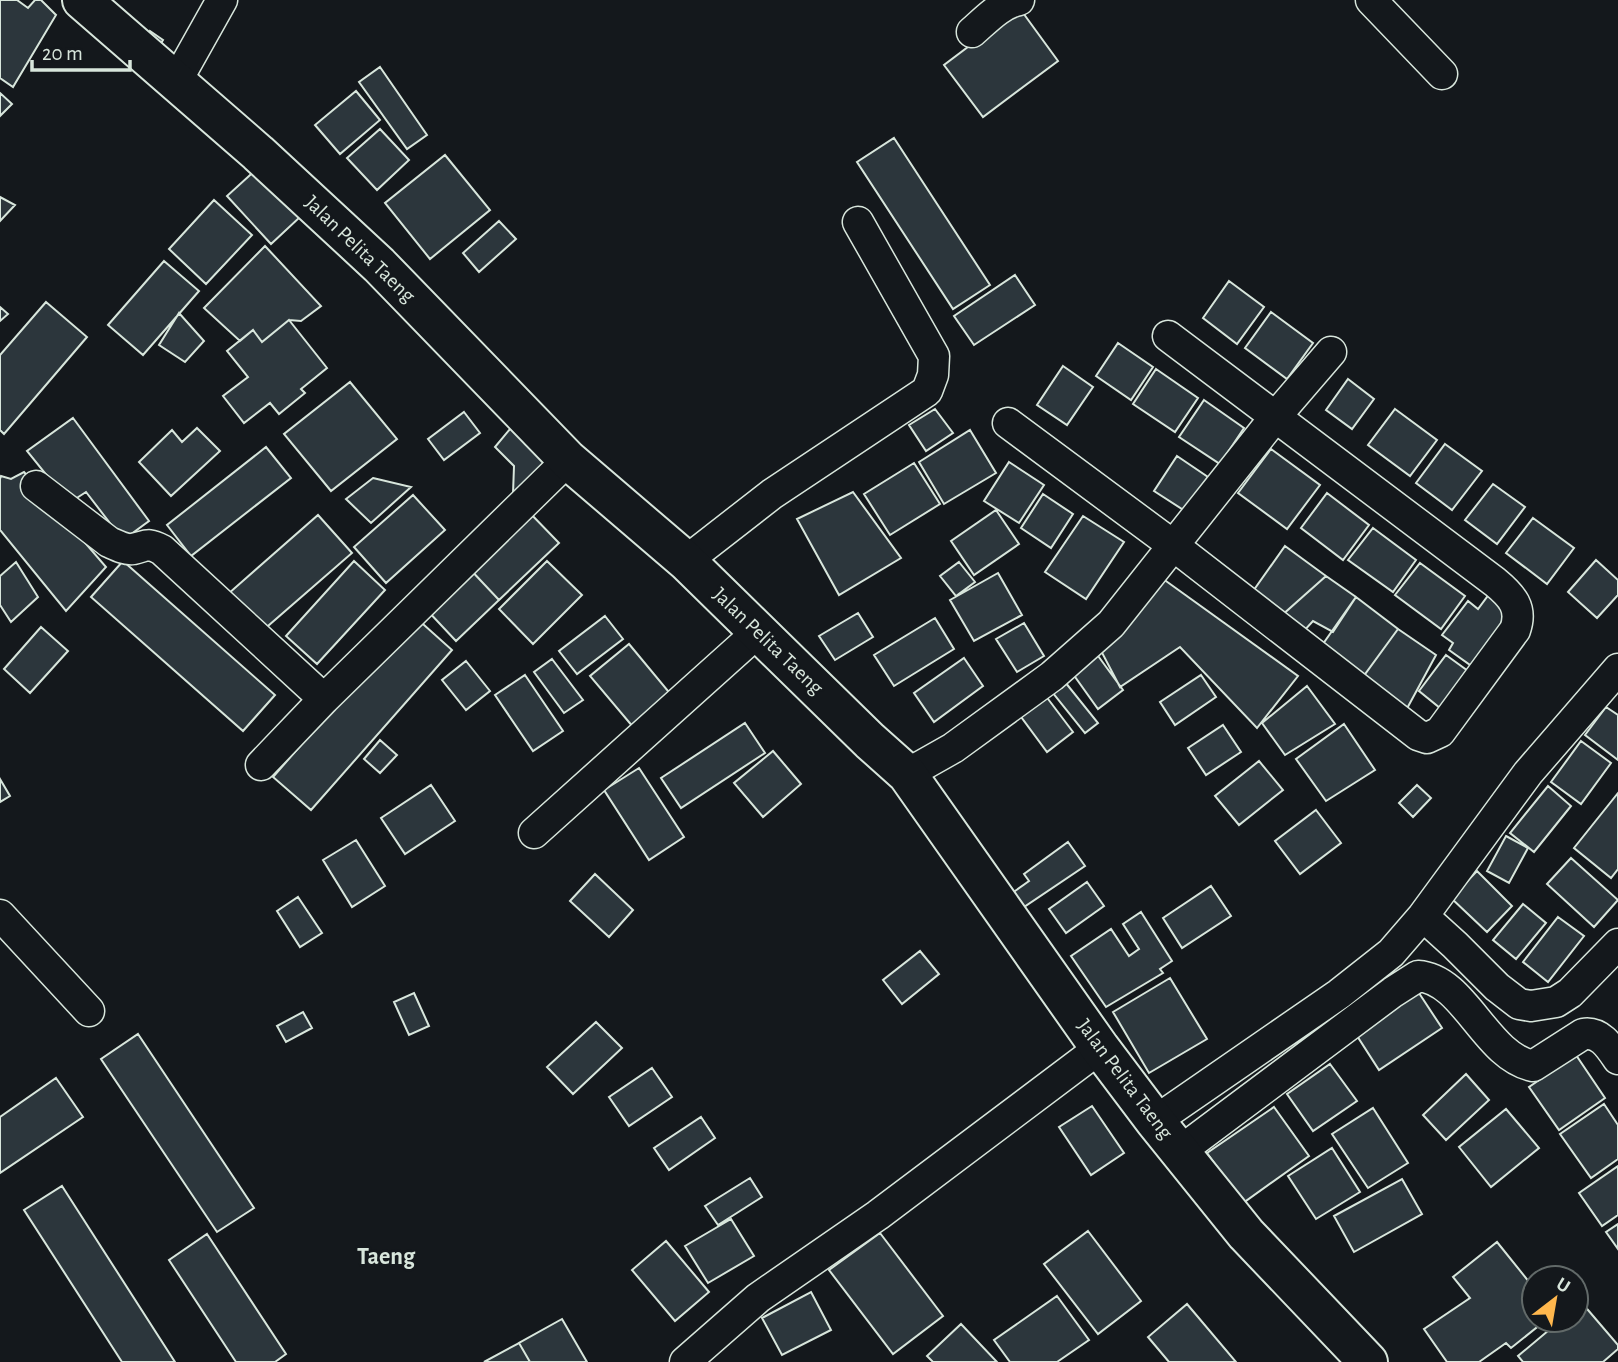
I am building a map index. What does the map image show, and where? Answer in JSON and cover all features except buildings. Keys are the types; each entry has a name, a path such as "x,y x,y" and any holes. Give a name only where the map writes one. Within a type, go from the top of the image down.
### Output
{"street":[{"name":"Jalan Pelita Taeng","path":"82,0 258,153 379,265 568,460 686,561 907,774 1100,1048 1179,1152 1246,1234 1368,1362"},
{"path":"176,82 222,0"},
{"path":"972,32 996,11 1019,0"},
{"path":"1371,0 1442,74"},
{"path":"686,561 772,494 927,391 931,382 934,356 858,222"},
{"path":"1009,424 1174,546 1418,735 1427,738 1446,726 1516,630 1519,619 1514,601 1495,582 1168,336"},
{"path":"907,774 953,748 1052,676 1111,624 1276,416 1331,352"},
{"path":"261,765 324,699 568,460"},
{"path":"36,486 120,547 132,549 142,544 162,550 324,699"},
{"path":"534,833 759,631"},
{"path":"1155,1121 1339,994 1391,953 1423,916 1528,773 1618,669"},
{"path":"0,915 89,1011"},
{"path":"1423,916 1497,987 1519,1004 1531,1006 1556,1002 1570,993 1618,944"},
{"path":"1179,1152 1392,992 1419,976 1435,980 1448,989 1497,1045 1525,1065 1533,1066 1583,1034 1589,1033 1597,1035 1618,1059"},
{"path":"685,1362 758,1298 878,1215 1100,1048"}],"district":[{"name":"Taeng","path":"386,1257"}]}
